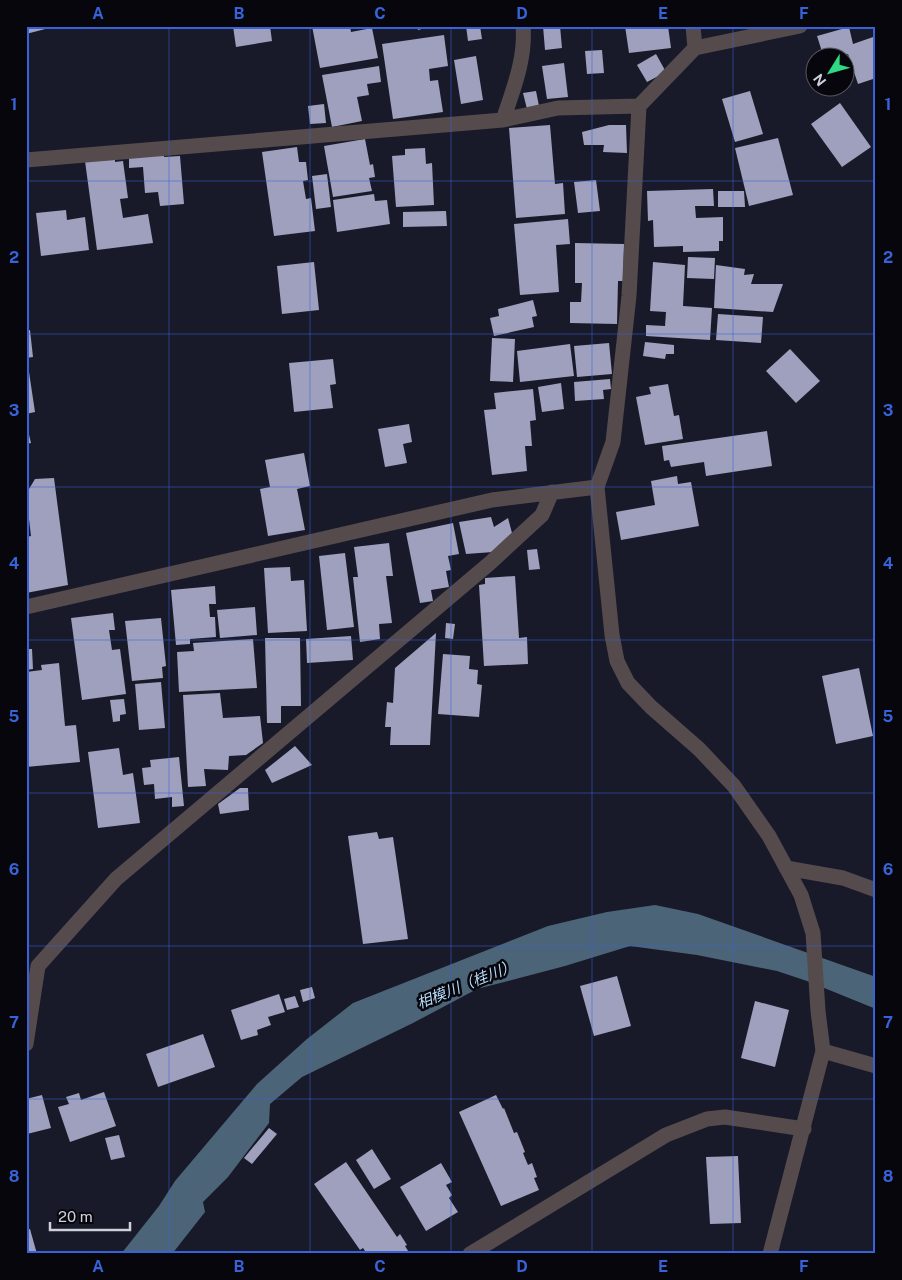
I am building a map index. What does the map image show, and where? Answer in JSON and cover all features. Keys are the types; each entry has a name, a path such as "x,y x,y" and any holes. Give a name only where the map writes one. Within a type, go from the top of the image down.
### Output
{"street":[{"path":"503,120 520,66 524,37 523,26"},
{"path":"693,26 695,48"},
{"path":"770,1254 823,1051 818,1011 813,933 801,895 768,836 734,786 699,749 651,707 628,683 617,661 612,635 597,487 613,442 616,423 629,296 639,106 695,48 800,26"},
{"path":"26,160 503,120 558,108 639,106"},
{"path":"26,607 492,500 597,487"},
{"path":"26,1044 38,966 116,879 490,563 542,515 552,492"},
{"path":"786,868 843,878 876,890"},
{"path":"823,1051 876,1066"},
{"path":"470,1254 666,1135 707,1119 725,1117 804,1129"}],"water":[{"name":"相模川（桂川）","path":"655,905 698,914 876,977 876,1009 777,971 697,955 630,946 565,966 477,989 413,1023 302,1077 270,1104 269,1123 228,1177 203,1202 205,1212 172,1254 121,1254 159,1206 175,1181 257,1084 307,1039 353,1003 548,926 607,912"}],"building":[{"path":"26,26 53,26 53,27 26,34"},
{"path":"233,26 270,26 272,41 236,47"},
{"path":"312,26 350,26 351,32 372,28 378,58 320,68"},
{"path":"417,26 429,26 429,27 418,30"},
{"path":"466,26 480,26 482,39 468,41"},
{"path":"543,26 560,26 562,48 545,50"},
{"path":"625,26 668,26 671,48 629,53"},
{"path":"849,27 853,44 876,36 876,78 858,84 854,72 854,48 821,48 817,36"},
{"path":"444,35 448,66 429,69 430,81 438,80 443,112 393,119 382,44"},
{"path":"602,50 604,73 587,74 585,51"},
{"path":"656,54 666,72 647,82 637,65"},
{"path":"476,56 483,100 461,104 454,60"},
{"path":"564,63 568,97 547,99 542,66"},
{"path":"379,66 381,82 367,84 369,95 357,97 362,121 332,127 322,75"},
{"path":"536,91 539,106 527,109 523,93"},
{"path":"750,91 763,134 735,142 722,99"},
{"path":"840,103 871,147 842,167 811,124"},
{"path":"324,104 326,123 310,124 308,106"},
{"path":"550,125 555,184 563,183 565,214 516,218 509,128"},
{"path":"609,125 626,125 627,153 603,152 604,145 584,145 582,132"},
{"path":"778,138 793,195 749,206 735,148"},
{"path":"365,139 370,165 373,164 375,177 369,178 372,191 333,197 324,146"},
{"path":"297,147 299,162 306,162 308,180 303,181 306,199 311,198 315,231 274,236 262,152"},
{"path":"425,148 426,164 432,163 434,205 396,207 392,156 405,155 405,149"},
{"path":"164,153 164,157 180,156 184,204 160,206 158,192 145,193 143,167 129,168 129,156"},
{"path":"115,157 115,162 123,161 128,198 120,199 123,218 148,214 153,243 97,250 85,161"},
{"path":"327,174 331,207 316,209 312,176"},
{"path":"596,180 600,211 578,213 574,182"},
{"path":"713,189 714,206 695,206 696,218 723,217 723,241 719,241 719,251 683,252 683,246 654,247 653,220 648,221 647,191"},
{"path":"718,191 744,191 745,207 718,207"},
{"path":"374,194 375,201 387,200 390,224 337,232 333,200"},
{"path":"66,210 67,220 85,217 89,250 41,256 36,213"},
{"path":"446,211 447,226 403,227 403,212"},
{"path":"568,219 570,244 556,245 559,292 520,295 514,224"},
{"path":"575,243 624,244 623,281 618,281 617,324 570,323 570,302 581,302 582,283 575,283"},
{"path":"688,257 715,258 714,279 687,278"},
{"path":"314,262 319,310 282,314 277,266"},
{"path":"653,262 685,265 683,306 712,308 710,340 646,336 646,325 665,326 666,312 650,311"},
{"path":"716,265 745,269 744,275 754,274 751,284 783,284 773,312 714,308"},
{"path":"533,300 537,316 532,317 534,327 494,336 490,318 499,316 498,309"},
{"path":"718,314 763,317 761,343 716,340"},
{"path":"30,330 33,357 26,358 26,331"},
{"path":"492,338 515,339 513,382 490,381"},
{"path":"645,342 674,345 674,354 666,354 665,359 643,356"},
{"path":"609,343 612,374 577,377 574,346"},
{"path":"570,344 574,376 520,382 517,351"},
{"path":"790,349 820,381 796,403 766,371"},
{"path":"333,359 336,384 330,385 333,408 294,412 289,363"},
{"path":"26,372 29,372 35,412 26,414"},
{"path":"610,379 611,389 603,390 604,399 575,401 574,382"},
{"path":"561,383 564,409 542,412 538,387"},
{"path":"668,384 674,416 679,415 683,439 645,445 636,397 651,394 649,387"},
{"path":"533,389 536,420 530,421 532,446 525,446 527,471 492,475 484,410 496,409 494,393"},
{"path":"26,422 31,443 26,444"},
{"path":"409,424 412,442 403,444 407,463 385,467 378,429"},
{"path":"767,431 772,466 706,476 704,462 671,467 669,460 664,461 662,446"},
{"path":"304,453 310,486 297,489 305,530 268,536 260,489 270,487 265,460"},
{"path":"677,476 678,484 691,482 699,526 621,540 616,512 655,505 651,481"},
{"path":"54,478 68,585 26,593 26,537 31,536 26,494 35,479"},
{"path":"491,517 494,527 508,518 512,533 493,552 466,554 459,522"},
{"path":"453,523 459,554 448,556 451,570 446,571 449,587 431,590 433,601 420,603 406,533"},
{"path":"389,543 393,576 386,576 392,623 379,624 380,639 360,642 353,577 358,577 354,547"},
{"path":"537,549 540,569 529,570 527,550"},
{"path":"345,553 354,627 327,630 319,556"},
{"path":"290,567 291,581 304,580 307,631 268,633 264,568"},
{"path":"515,576 519,638 527,637 528,664 484,666 479,585 485,584 485,578"},
{"path":"215,586 216,604 209,604 210,617 215,617 216,637 190,639 190,644 176,645 171,590"},
{"path":"255,607 257,635 220,638 217,610"},
{"path":"113,613 115,630 109,630 112,650 120,649 126,694 82,700 71,618"},
{"path":"161,618 166,666 162,667 163,678 132,681 125,621"},
{"path":"446,623 455,624 453,639 445,638"},
{"path":"436,633 430,745 390,745 391,727 385,727 387,702 393,703 395,668"},
{"path":"351,636 353,660 307,663 306,639"},
{"path":"265,638 300,638 301,706 281,706 281,723 267,723"},
{"path":"253,639 257,688 179,692 177,652 194,651 193,643"},
{"path":"26,649 32,649 33,669 26,670"},
{"path":"443,654 470,656 469,669 478,670 477,684 482,685 479,717 438,714"},
{"path":"59,663 65,726 76,725 80,762 26,767 26,672 42,670 41,665"},
{"path":"859,668 873,736 836,744 822,676"},
{"path":"161,682 165,728 139,730 135,684"},
{"path":"220,693 223,718 260,716 263,743 246,755 229,756 228,770 204,769 206,786 188,787 183,695"},
{"path":"124,699 126,714 120,715 120,721 113,722 110,700"},
{"path":"295,746 312,765 272,783 265,770"},
{"path":"119,748 123,775 133,773 140,823 98,828 88,752"},
{"path":"179,757 184,806 172,807 172,797 155,799 154,784 144,785 142,768 151,767 150,760"},
{"path":"240,788 248,788 249,810 220,814 218,804"},
{"path":"377,832 379,839 393,837 408,939 363,944 348,836"},
{"path":"617,976 631,1026 594,1036 580,986"},
{"path":"312,987 315,998 303,1002 300,990"},
{"path":"279,994 285,1012 268,1017 271,1025 257,1030 258,1035 241,1040 231,1010"},
{"path":"295,996 299,1007 287,1010 284,999"},
{"path":"755,1001 789,1010 775,1067 741,1058"},
{"path":"203,1034 215,1067 158,1087 146,1054"},
{"path":"104,1092 116,1126 70,1142 58,1107 69,1104 66,1097 79,1093 81,1100"},
{"path":"42,1095 51,1128 27,1134 26,1099"},
{"path":"496,1095 504,1108 514,1133 517,1132 528,1165 532,1163 537,1177 534,1178 539,1190 501,1206 459,1112"},
{"path":"269,1128 277,1134 252,1164 244,1158"},
{"path":"119,1135 125,1157 111,1160 105,1138"},
{"path":"372,1149 391,1179 374,1189 356,1160"},
{"path":"738,1156 741,1223 710,1224 706,1157"},
{"path":"346,1162 397,1237 400,1234 410,1254 367,1254 363,1248 360,1250 314,1184"},
{"path":"441,1163 452,1182 446,1185 452,1195 449,1198 458,1212 426,1231 400,1187"},
{"path":"30,1229 37,1254 26,1254 26,1230"}]}
